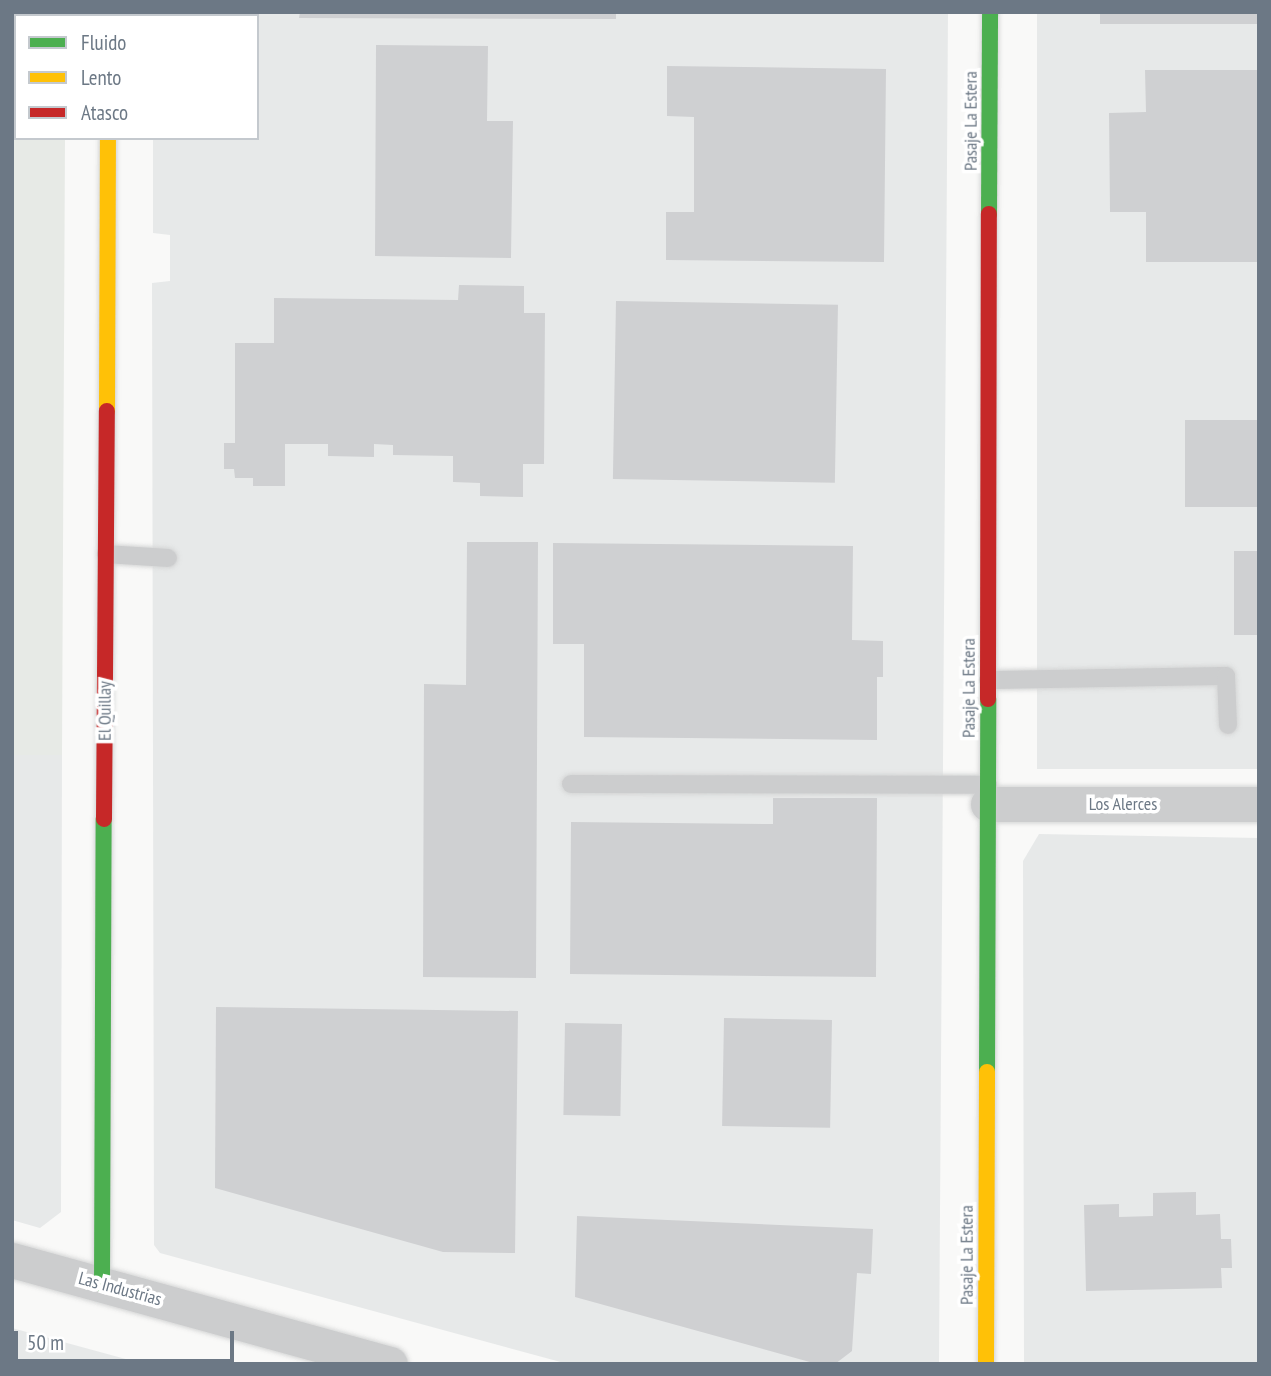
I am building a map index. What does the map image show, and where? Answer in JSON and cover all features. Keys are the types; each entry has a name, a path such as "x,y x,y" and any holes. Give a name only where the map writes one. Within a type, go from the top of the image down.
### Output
{"street":[{"name":"Pasaje La Estera","path":"986,1364 990,12"},
{"name":"El Quillay","path":"102,1284 108,140"},
{"name":"Los Alerces","path":"988,795 1259,804"},
{"name":"Las Industrias","path":"12,1259 390,1364"}],"lane":[{"path":"106,554 168,558"},
{"path":"988,680 1226,676 1228,725"},
{"path":"571,784 988,795"}],"shaded area":[{"path":"12,12 65,12 14,14 12,37"},
{"path":"948,12 939,1364 568,1364 160,1253 154,1245 152,283 170,281 170,235 153,233 153,140 259,140 259,14 154,14"},
{"path":"1037,12 1259,12 1259,769 1037,769"},
{"path":"14,37 14,140 65,140 62,755 12,755"},
{"path":"12,755 62,755 61,1212 40,1228 12,1220"},
{"path":"1039,834 1259,838 1259,1364 1024,1364 1023,861"},
{"path":"12,1328 144,1364 12,1364"}],"building":[{"path":"300,12 616,12 616,19 299,18"},
{"path":"1100,12 1259,12 1259,24 1100,24"},
{"path":"376,45 488,46 487,121 513,121 511,258 375,256"},
{"path":"667,66 886,69 884,262 666,260 666,212 694,212 694,117 667,116"},
{"path":"1145,70 1259,70 1259,262 1146,262 1146,212 1110,212 1109,113 1146,112"},
{"path":"459,285 524,286 524,313 545,313 544,464 523,464 523,497 480,496 480,483 453,482 453,456 393,455 393,445 374,444 374,457 328,456 328,444 285,444 285,486 253,486 253,478 235,478 234,469 224,469 224,443 235,443 235,343 274,343 274,298 458,300"},
{"path":"616,301 838,305 835,483 613,479"},
{"path":"1185,420 1259,420 1259,507 1185,507"},
{"path":"467,542 538,542 536,978 423,977 424,684 466,685"},
{"path":"553,543 853,546 852,640 883,641 883,677 877,677 877,740 584,737 584,644 553,644"},
{"path":"1234,551 1259,551 1259,635 1234,635"},
{"path":"773,798 877,798 876,977 570,974 571,822 773,824"},
{"path":"216,1007 518,1011 515,1253 443,1252 215,1188"},
{"path":"724,1018 832,1020 830,1128 722,1126"},
{"path":"565,1023 622,1024 620,1116 563,1115"},
{"path":"1196,1192 1196,1215 1220,1214 1221,1239 1231,1239 1232,1268 1221,1268 1222,1288 1086,1291 1084,1205 1119,1204 1119,1217 1153,1216 1153,1193"},
{"path":"577,1216 873,1229 871,1274 857,1273 852,1351 835,1364 817,1364 575,1297"}],"traffic: fast":[{"path":"989,214 990,12"},
{"path":"987,1072 988,699"},
{"path":"102,1284 104,819"}],"traffic: slow":[{"path":"107,411 108,140"},
{"path":"986,1364 987,1072"}],"traffic: jam":[{"path":"988,699 989,214"},
{"path":"104,819 107,411"}]}
